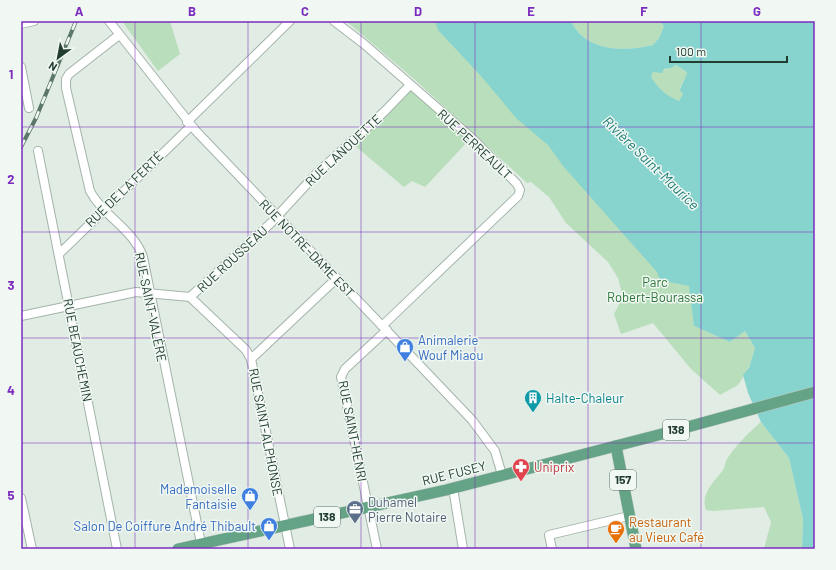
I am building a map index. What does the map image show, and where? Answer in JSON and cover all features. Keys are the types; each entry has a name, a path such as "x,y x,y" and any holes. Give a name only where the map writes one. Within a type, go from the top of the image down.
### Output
{"main road":[{"name":"RUE FUSEY","path":"178,549 201,547 453,488 815,392"},
{"name":"157","path":"616,446 636,549"}],"street":[{"path":"21,24 34,21"},
{"name":"RUE NOTRE-DAME EST","path":"109,21 189,124 478,427 494,451 502,475"},
{"path":"189,124 290,21"},
{"name":"RUE PERREAULT","path":"334,21 364,44 481,147 517,184 520,190 518,196 384,328"},
{"name":"RUE SAINT-VALÈRE","path":"119,35 72,71 65,82 88,185 93,196 139,248 150,293 201,547"},
{"path":"21,67 29,108"},
{"name":"RUE LANOUETTE","path":"277,216 316,174 410,85"},
{"name":"RUE DE LA FERTÉ","path":"59,254 189,124"},
{"name":"RUE BEAUCHEMIN","path":"38,151 117,549"},
{"name":"RUE ROUSSEAU","path":"21,316 136,292 190,298 277,216"},
{"name":"RUE SAINT-ALPHONSE","path":"290,549 251,358 337,278"},
{"path":"190,298 246,350 251,358"},
{"name":"RUE SAINT-HENRI","path":"376,549 341,375 384,328"},
{"path":"453,488 463,549"},
{"path":"21,498 32,549"},
{"path":"552,549 549,535 629,516"}],"green space":[{"path":"122,21 170,21 180,54 158,71"},
{"name":"Parc Robert-Bourassa","path":"346,21 441,21 699,286 694,326 730,342 745,331 755,348 749,368 738,385 720,395 691,369 653,323 621,334 614,314 623,297 618,278 608,262 566,223 549,197 531,182 527,183 414,79"},
{"path":"571,21 660,21 664,26 659,38 653,45 630,49 618,49 596,44 586,39 577,31"},
{"path":"676,65 687,72 686,77 680,87 683,94 679,101 662,92 651,77 653,72 672,68"},
{"path":"413,86 469,140 425,187 412,181 404,187 354,145"},
{"path":"761,422 789,458 803,519 802,549 764,549 771,522 764,507 713,511 706,510 706,493 723,470 727,459 742,439"}],"water":[{"name":"Rivière Saint-Maurice","path":"435,21 571,21 577,31 586,39 596,44 618,49 630,49 653,45 659,38 664,26 660,21 815,21 815,549 802,549 803,519 789,458 761,422 748,393 743,375 749,368 755,348 745,331 730,342 694,326 689,286 660,280 657,272 563,166 548,145 516,118 481,76 438,30","holes":["676,65 687,72 680,90 683,94 679,101 663,91 651,77 653,72 662,73 664,69 672,68"]}],"railway":[{"path":"21,147 36,118 76,21"}],"place":[{"name":"Animalerie Wouf Miaou","path":"405,362"},
{"name":"Halte-Chaleur","path":"533,413"},
{"name":"Uniprix","path":"521,482"},
{"name":"Mademoiselle Fantaisie","path":"250,511"},
{"name":"Duhamel Pierre Notaire","path":"355,524"},
{"name":"Salon De Coiffure André Thibault","path":"269,541"},
{"name":"Restaurant au Vieux Café","path":"616,544"}]}
